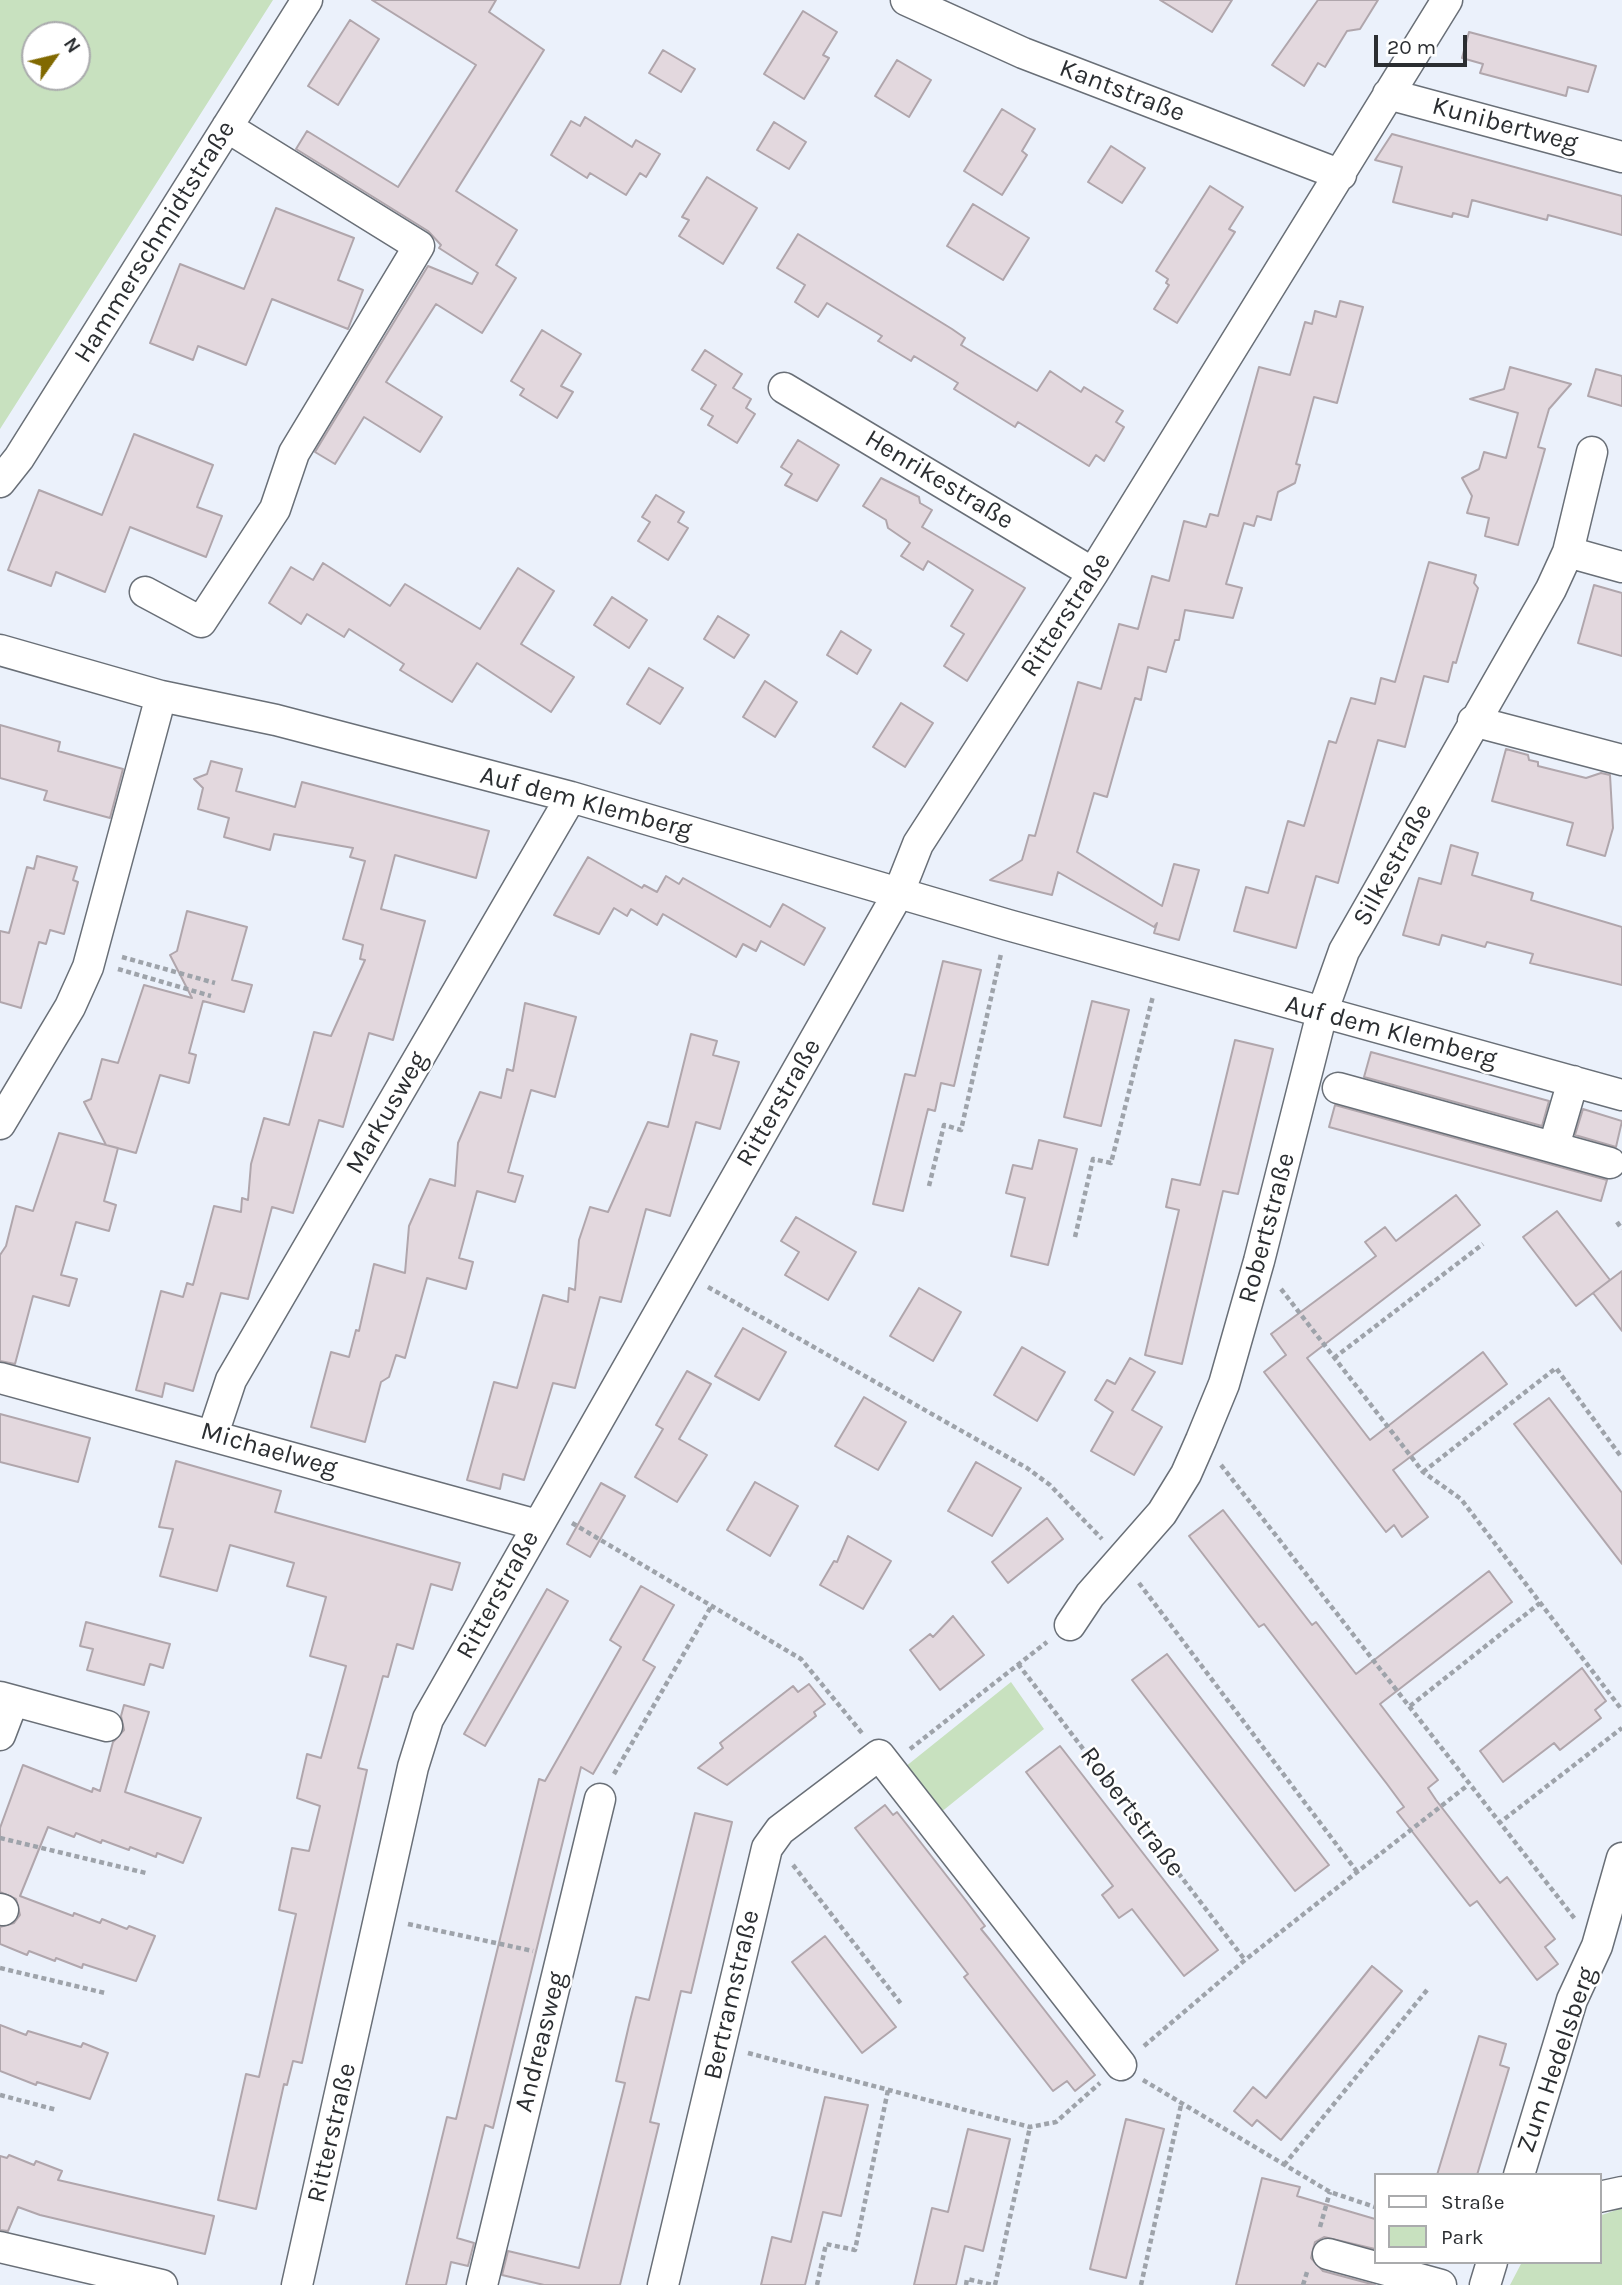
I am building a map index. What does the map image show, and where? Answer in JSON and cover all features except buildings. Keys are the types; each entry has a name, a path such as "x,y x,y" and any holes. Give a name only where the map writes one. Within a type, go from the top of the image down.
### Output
{"street":[{"name":"Hammerschmidtstraße","path":"0,482 19,458 307,0"},
{"name":"Kantstraße","path":"906,0 1023,53 1341,175"},
{"name":"Ritterstraße","path":"298,2285 412,1767 428,1719 899,892 918,844 1093,573 1447,0"},
{"name":"Kunibertweg","path":"1388,94 1622,157"},
{"path":"145,592 201,622 275,509 294,453 419,246 227,127"},
{"name":"Henrikestraße","path":"784,388 1093,573"},
{"name":"Silkestraße","path":"1322,1013 1345,951 1550,589 1567,552 1592,452"},
{"path":"1567,552 1622,567"},
{"name":"Auf dem Klemberg","path":"0,650 161,696 276,720 571,797 1007,925 1622,1095"},
{"path":"0,1124 70,1007 92,955 161,696"},
{"path":"1473,721 1622,760"},
{"name":"Markusweg","path":"213,1434 231,1380 571,797"},
{"name":"Robertstraße","path":"1070,1625 1090,1595 1162,1513 1186,1474 1201,1440 1224,1384 1259,1261 1322,1013"},
{"path":"1554,1146 1573,1081"},
{"path":"1338,1088 1610,1163"},
{"name":"Michaelweg","path":"0,1378 542,1517"},
{"path":"0,1735 6,1699 107,1726"},
{"path":"883,1760 1121,2065"},
{"name":"Bertramstraße","path":"663,2285 767,1848 780,1830 883,1760"},
{"name":"Andreasweg","path":"482,2285 600,1799"},
{"name":"Zum Hedelsberg","path":"1520,2173 1573,2000 1597,1946 1622,1858"},
{"path":"1601,2197 1622,2192"},
{"path":"0,2247 162,2285"},
{"path":"1328,2254 1441,2285"},
{"path":"1485,2285 1491,2264"}],"path":[{"path":"929,1186 944,1125 961,1130 1007,925"},
{"path":"92,955 215,983"},
{"path":"92,955 211,996"},
{"path":"1075,1237 1093,1159 1111,1163 1160,968"},
{"path":"1617,1222 1622,1229"},
{"path":"1334,1358 1483,1244"},
{"path":"1259,1261 1423,1472 1461,1499 1622,1710"},
{"path":"682,1273 1027,1468 1051,1485 1122,1559 1357,1873"},
{"path":"1423,1472 1556,1368 1622,1458"},
{"path":"1201,1440 1410,1706 1540,1603"},
{"path":"542,1517 712,1605 801,1660 883,1760 1070,1625"},
{"path":"600,1799 712,1605"},
{"name":"Robertstraße","path":"1018,1664 1245,1960"},
{"name":"Zum Hedelsberg","path":"1410,1706 1498,1824 1597,1946"},
{"path":"1498,1824 1622,1728"},
{"path":"0,1838 146,1872"},
{"path":"767,1848 783,1852 902,2005"},
{"path":"380,1917 562,1958"},
{"path":"0,1968 105,1993"},
{"path":"1284,2165 1427,1990"},
{"path":"1121,2065 1181,2105 1331,2192 1374,2207"},
{"path":"817,2285 826,2244 855,2250 888,2090"},
{"path":"0,2095 57,2110"},
{"path":"1141,2285 1181,2105"},
{"path":"965,2285 967,2279 994,2285 1030,2127"}],"green space":[{"path":"0,0 273,0 0,429"},
{"path":"1011,1682 1044,1729 940,1813 905,1767"},
{"path":"1622,2208 1622,2285 1510,2285 1521,2264 1601,2264 1601,2215"}]}
